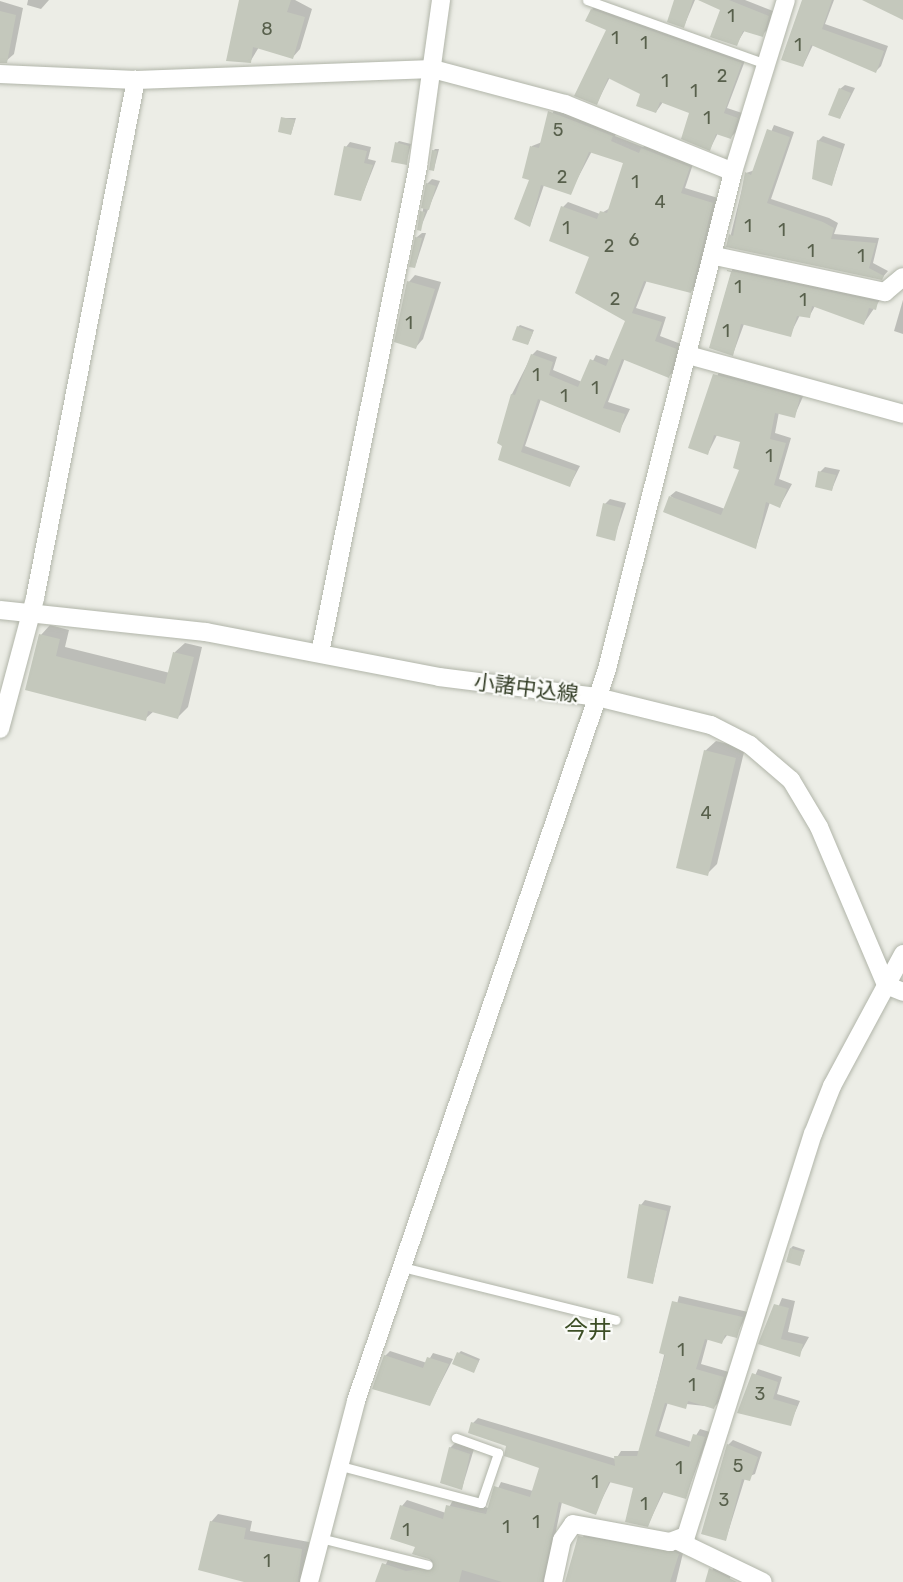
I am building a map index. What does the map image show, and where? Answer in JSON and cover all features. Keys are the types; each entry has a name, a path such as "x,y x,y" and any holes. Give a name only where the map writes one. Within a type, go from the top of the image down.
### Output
{"street":[{"path":"320,653 414,189 433,69 441,0"},
{"path":"309,1582 337,1465 402,1267 597,697 715,256 733,172 786,0"},
{"path":"0,74 136,80 433,69 565,104 733,172"},
{"path":"0,729 28,613 136,80"},
{"path":"715,256 885,292 903,277"},
{"path":"688,355 903,414"},
{"name":"小諸中込線","path":"0,610 206,632 439,676 597,697 690,716 774,762 808,804 895,988"},
{"path":"678,1541 692,1523 813,1134 832,1086 895,988 903,954"},
{"path":"553,1582 562,1540 573,1524 678,1541 763,1582"}],"lane":[{"path":"587,0 766,64"},
{"path":"402,1267 616,1320"},
{"path":"337,1465 481,1503 498,1453 456,1438"},
{"path":"320,1538 428,1565"}],"building":[{"path":"239,0 291,0 287,12 305,17 293,59 253,47 251,63 226,61"},
{"path":"674,0 693,0 684,28 667,22"},
{"path":"698,0 729,0 769,16 763,37 743,31 737,46 710,37 720,10"},
{"path":"802,0 832,0 822,29 884,51 876,73 811,45 803,67 781,60"},
{"path":"862,0 903,0 903,20"},
{"path":"591,9 742,63 724,113 738,118 731,139 716,134 710,151 681,139 689,113 660,102 656,113 636,106 640,94 608,78 597,105 574,96 606,30 585,21"},
{"path":"0,11 16,15 7,63 0,63"},
{"path":"839,88 851,93 840,119 828,115"},
{"path":"548,111 613,136 611,141 639,153 641,148 690,167 681,193 713,203 691,293 644,281 632,313 662,322 655,341 677,349 669,378 622,359 603,408 625,414 620,433 538,399 521,452 576,471 570,487 498,460 502,446 497,443 511,394 515,395 531,354 553,362 549,375 578,387 590,359 606,366 625,321 575,293 589,257 549,241 561,206 597,219 600,211 607,213 623,163 589,152 571,195 541,185 530,227 514,219 529,180 522,178 530,146 539,148"},
{"path":"281,117 295,120 291,135 278,132"},
{"path":"767,129 790,137 767,203 834,228 831,239 876,243 869,268 884,276 882,280 726,247 729,234 733,236 745,172 751,175"},
{"path":"817,140 842,149 832,186 812,179"},
{"path":"395,142 409,146 407,165 391,162"},
{"path":"344,146 367,151 364,163 373,165 361,201 334,195"},
{"path":"432,150 437,151 434,171 429,170"},
{"path":"426,183 436,186 429,210 421,208"},
{"path":"420,211 425,212 421,231 417,230"},
{"path":"415,237 422,238 415,268 409,267"},
{"path":"727,271 878,302 876,310 869,308 864,325 812,306 810,318 797,316 791,337 741,324 733,356 709,348 731,272"},
{"path":"407,281 435,289 416,349 394,342"},
{"path":"517,326 533,332 528,345 512,340"},
{"path":"713,374 800,397 795,418 775,413 770,439 786,443 774,485 787,489 780,508 766,502 756,549 663,512 669,496 721,515 739,470 733,468 740,442 714,435 708,455 688,448"},
{"path":"818,471 836,475 832,491 815,487"},
{"path":"603,503 622,508 615,541 596,536"},
{"path":"39,634 60,639 56,656 165,684 173,652 194,657 178,719 148,711 146,721 25,690"},
{"path":"704,750 736,758 708,876 676,868"},
{"path":"639,1204 667,1211 653,1284 627,1278"},
{"path":"790,1248 804,1252 800,1266 786,1262"},
{"path":"672,1301 743,1317 737,1338 725,1335 722,1344 705,1339 696,1369 724,1377 714,1409 688,1401 686,1409 665,1403 655,1436 689,1447 693,1434 705,1437 686,1499 662,1492 648,1527 625,1522 633,1488 609,1482 596,1515 559,1502 542,1582 502,1582 462,1570 459,1582 375,1582 382,1563 406,1571 434,1567 432,1560 412,1554 415,1547 390,1539 400,1505 443,1519 446,1505 486,1514 494,1486 530,1497 539,1468 504,1456 506,1446 468,1433 471,1422 615,1466 614,1456 637,1456 665,1355 659,1353"},
{"path":"774,1304 789,1308 781,1339 803,1344 800,1357 758,1344"},
{"path":"457,1352 479,1361 474,1373 452,1364"},
{"path":"384,1355 423,1368 427,1357 449,1364 430,1406 372,1389"},
{"path":"752,1373 778,1382 773,1399 797,1406 791,1426 737,1413"},
{"path":"727,1444 758,1457 750,1481 742,1479 726,1541 701,1534"},
{"path":"449,1447 470,1454 462,1490 440,1483"},
{"path":"210,1521 246,1528 244,1539 302,1549 298,1582 244,1582 198,1570"},
{"path":"578,1536 679,1554 670,1582 565,1582"},
{"path":"709,1568 737,1582 705,1582"}],"district":[{"name":"今井","path":"588,1331"}]}
